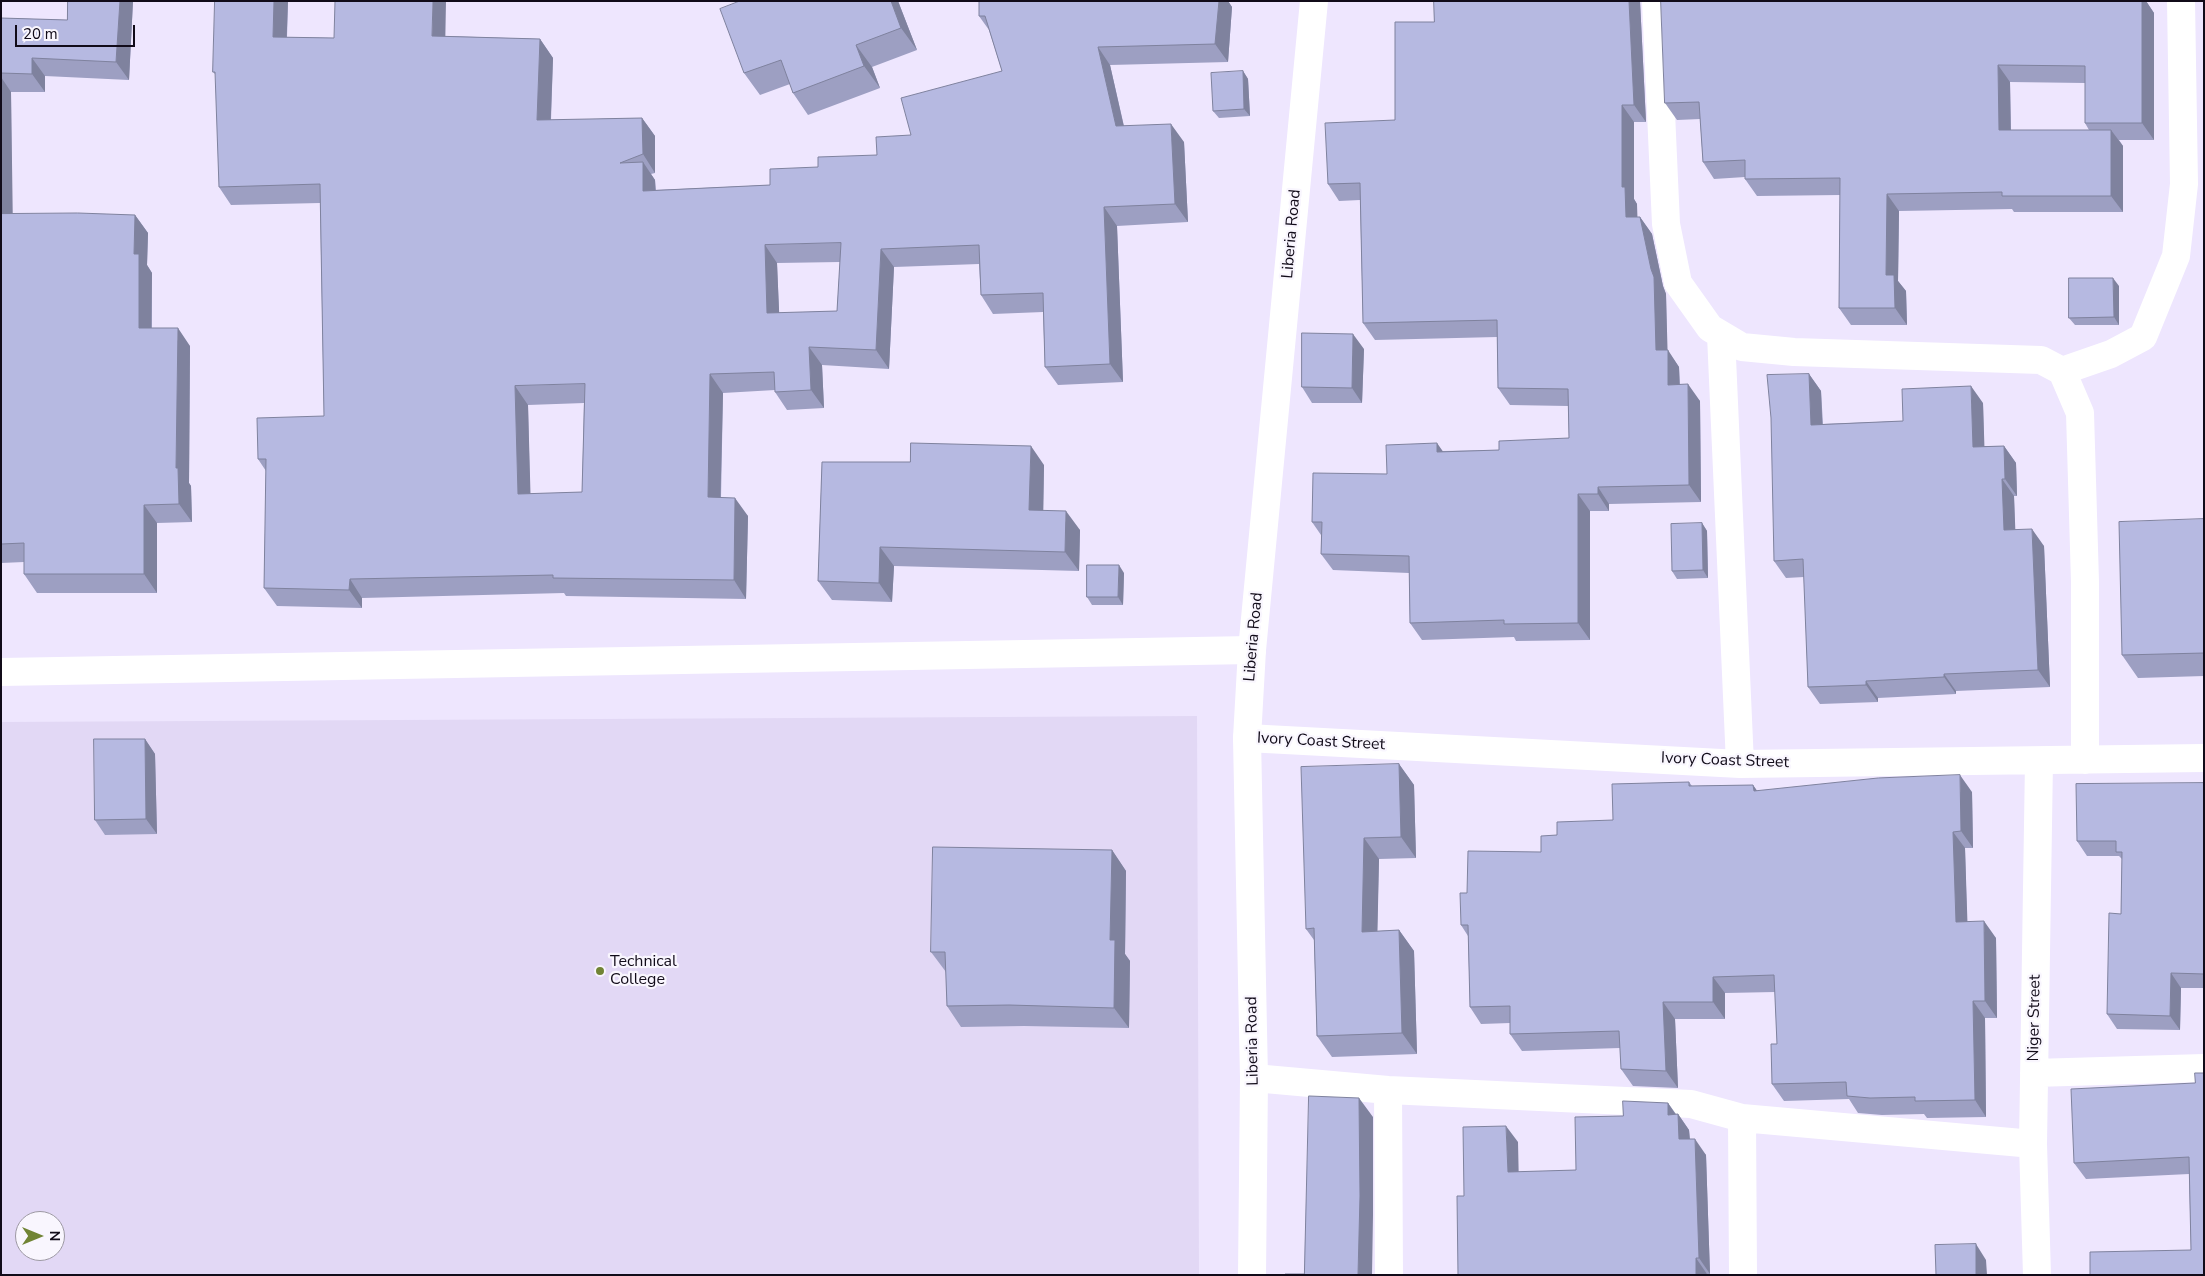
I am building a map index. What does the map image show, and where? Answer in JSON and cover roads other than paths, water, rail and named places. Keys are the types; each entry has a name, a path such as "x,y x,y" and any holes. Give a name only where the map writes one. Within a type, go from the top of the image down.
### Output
{"street":[{"name":"Liberia Road","path":"1252,1275 1254,1078 1247,738 1252,650 1314,1"},
{"path":"1656,1 1668,232 1678,283 1710,328 1742,347 1794,352 2041,360 2062,371 2080,413 2085,582 2085,760"},
{"path":"2062,371 2111,354 2143,337 2176,256 2184,184 2181,1"},
{"path":"1721,335 1740,764"},
{"path":"1,672 1252,650"},
{"name":"Ivory Coast Street","path":"1247,738 1740,764 2204,758"},
{"name":"Niger Street","path":"2037,1275 2033,1144 2039,761"},
{"path":"2034,1073 2204,1068"},
{"path":"1254,1078 1388,1090 1691,1104 1742,1118 2033,1144"},
{"path":"1388,1090 1389,1275"},
{"path":"1742,1118 1743,1275"}],"place":[{"name":"Technical College","path":"600,971"}]}
